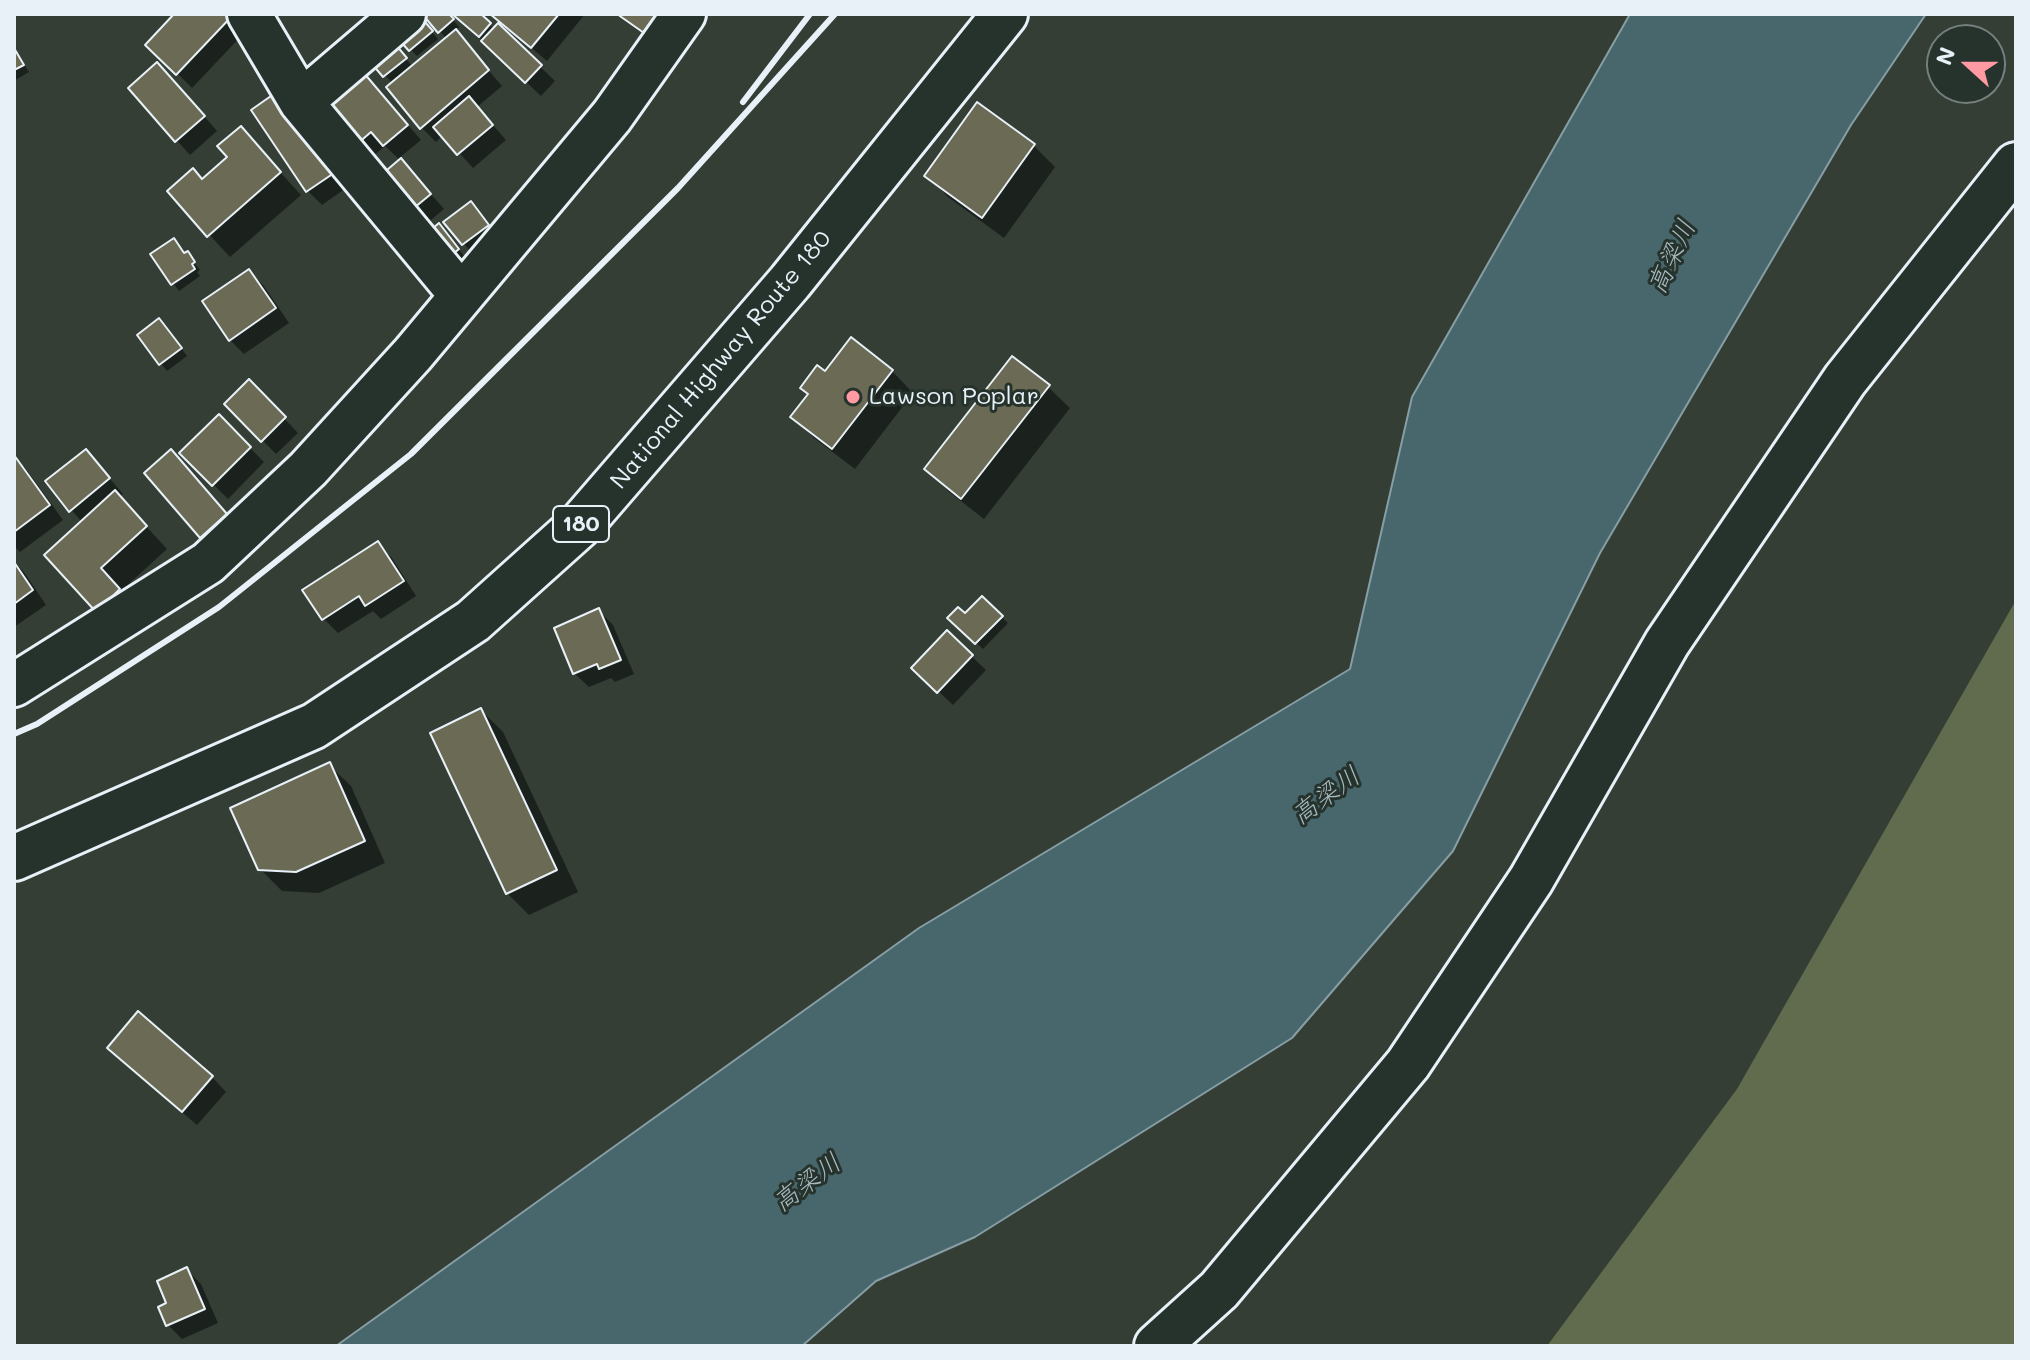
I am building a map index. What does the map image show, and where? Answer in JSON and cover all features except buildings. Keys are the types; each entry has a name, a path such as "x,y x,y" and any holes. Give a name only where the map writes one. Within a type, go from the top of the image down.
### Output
{"main road":[{"name":"National Highway Route 180","path":"14,858 314,726 473,621 580,525 790,282 1005,14"},
{"path":"1157,1346 1219,1290 1408,1064 1531,880 1684,616 1845,380 2016,165"}],"street":[{"path":"249,14 301,102 461,295"},
{"path":"301,102 404,14"},
{"path":"14,685 208,563 308,469 413,354 612,116 684,14"}],"green space":[{"path":"2016,600 2016,1346 1547,1346 1737,1089"}],"water":[{"name":"高梁川","path":"1630,14 1926,14 1851,125 1600,553 1453,851 1292,1038 975,1237 876,1281 802,1346 336,1346 919,928 1350,669 1412,397"}],"railway":[{"path":"743,102 810,14"},
{"path":"14,734 37,724 219,607 411,454 678,188 835,14"}],"place":[{"name":"Lawson Poplar","path":"853,397"}]}
